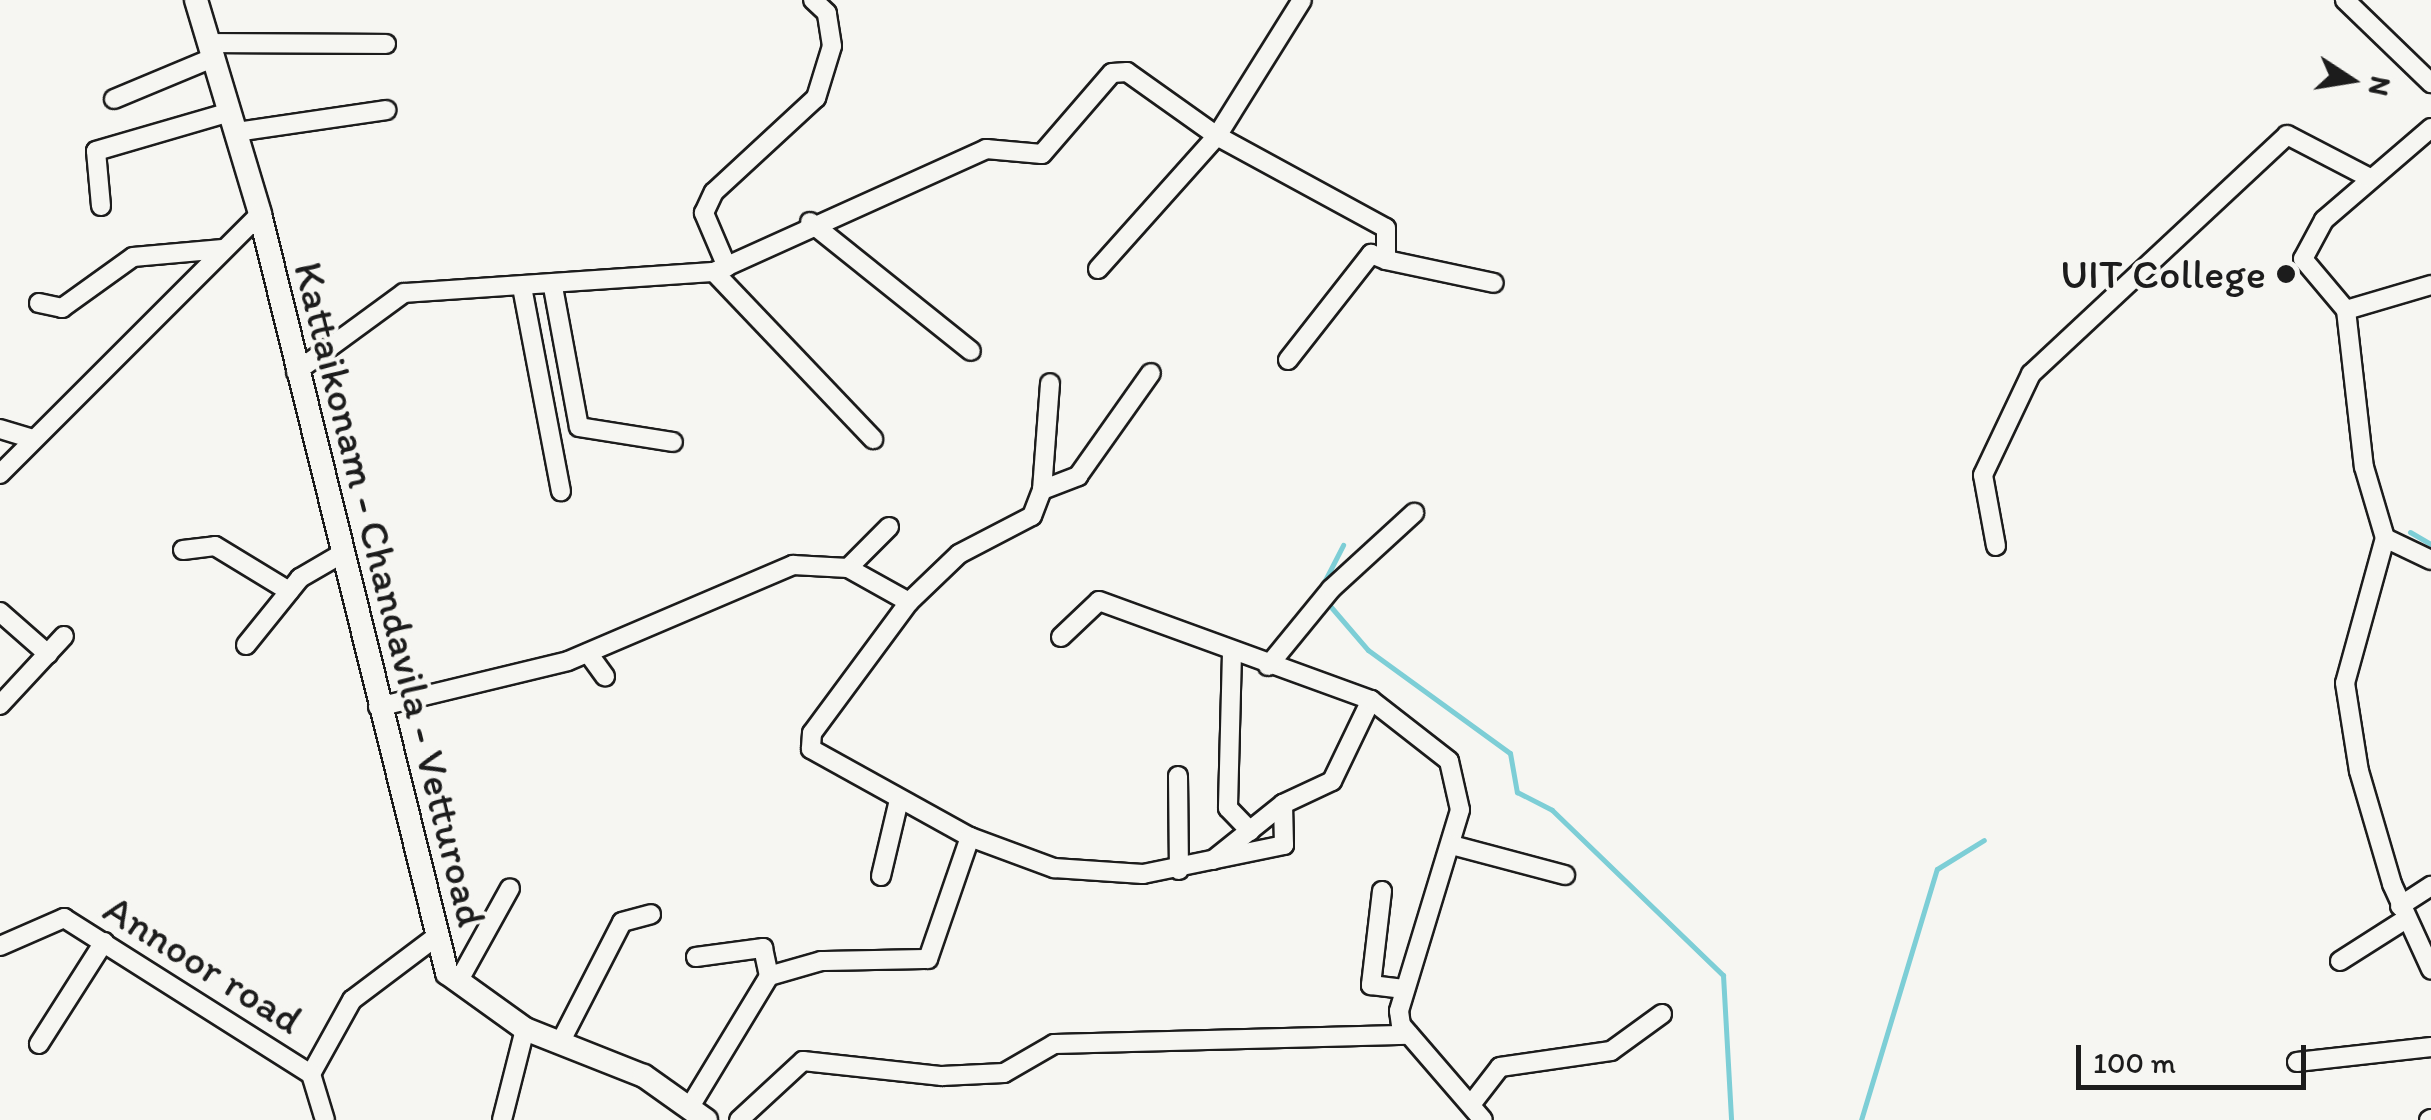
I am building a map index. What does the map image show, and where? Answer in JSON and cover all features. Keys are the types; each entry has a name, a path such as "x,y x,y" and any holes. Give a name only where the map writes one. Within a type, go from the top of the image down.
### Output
{"main road":[{"name":"Kattaikonam - Chandavila - Vetturoad","path":"196,0 260,214 296,372 344,553 433,939 458,982 525,1029 563,1037 698,1112"}],"street":[{"path":"1098,270 1217,136 1302,0"},
{"path":"2345,0 2431,83"},
{"path":"818,2 832,46 816,98 714,192 704,213 720,269 873,439"},
{"path":"114,99 212,50 386,44"},
{"path":"296,372 404,293 553,287 720,269 810,222 986,148 1042,154 1112,74 1127,72 1217,136 1386,228 1386,260"},
{"path":"100,206 96,152 233,122 386,110"},
{"path":"2431,128 2324,220 2303,259 2346,310 2364,467 2385,538 2345,682 2359,771 2403,913 2431,969"},
{"path":"1996,546 1984,474 2031,374 2287,135 2370,178"},
{"path":"0,474 260,214"},
{"path":"810,222 971,351"},
{"path":"39,303 62,308 133,257 224,249"},
{"path":"1288,360 1372,254 1494,283"},
{"path":"2346,310 2431,285"},
{"path":"522,287 561,491"},
{"path":"553,287 572,417 580,426 674,442"},
{"path":"1042,490 1078,476 1151,373"},
{"path":"1050,383 1042,490 1032,516 959,554 909,602 812,733 811,749 970,837 1054,868 1180,870 1284,845 1283,804"},
{"path":"0,429 32,439"},
{"path":"1268,666 1331,588 1414,513"},
{"path":"848,568 889,527"},
{"path":"2385,538 2431,560"},
{"path":"184,550 215,546 288,591"},
{"path":"246,646 288,591 344,553"},
{"path":"378,707 588,653 793,565 848,568 909,602"},
{"path":"1061,638 1099,601 1232,654 1371,700 1449,761 1460,810 1452,845 1402,989 1401,1025 1473,1102 1483,1120"},
{"path":"0,612 48,654"},
{"path":"0,705 64,636"},
{"path":"588,653 604,676"},
{"path":"1232,654 1228,808 1250,832"},
{"path":"1205,865 1283,804 1332,781 1371,700"},
{"path":"1178,776 1180,870"},
{"path":"881,876 900,800"},
{"path":"769,976 821,962 928,959 970,837"},
{"path":"1452,845 1565,875"},
{"path":"2340,962 2431,886"},
{"path":"458,982 510,888"},
{"path":"1382,891 1371,985 1402,989"},
{"path":"563,1037 622,922 651,914"},
{"name":"Annoor road","path":"0,946 50,918 104,942 312,1074 352,1000 433,939"},
{"path":"40,1044 104,942"},
{"path":"696,957 763,948 769,976 698,1112"},
{"path":"1473,1102 1500,1067 1611,1051 1662,1014"},
{"path":"502,1120 525,1029"},
{"path":"739,1120 803,1060 942,1076 1004,1073 1054,1044 1410,1035"},
{"path":"2297,1062 2431,1048"},
{"path":"312,1074 325,1120"}],"waterway":[{"path":"2410,532 2431,544"},
{"path":"1319,592 1343,545"},
{"path":"1325,600 1368,650 1510,753 1517,792 1552,810 1723,975 1731,1120"},
{"path":"1861,1120 1937,869 1984,840"}],"place":[{"name":"UIT College","path":"2286,274"}]}
